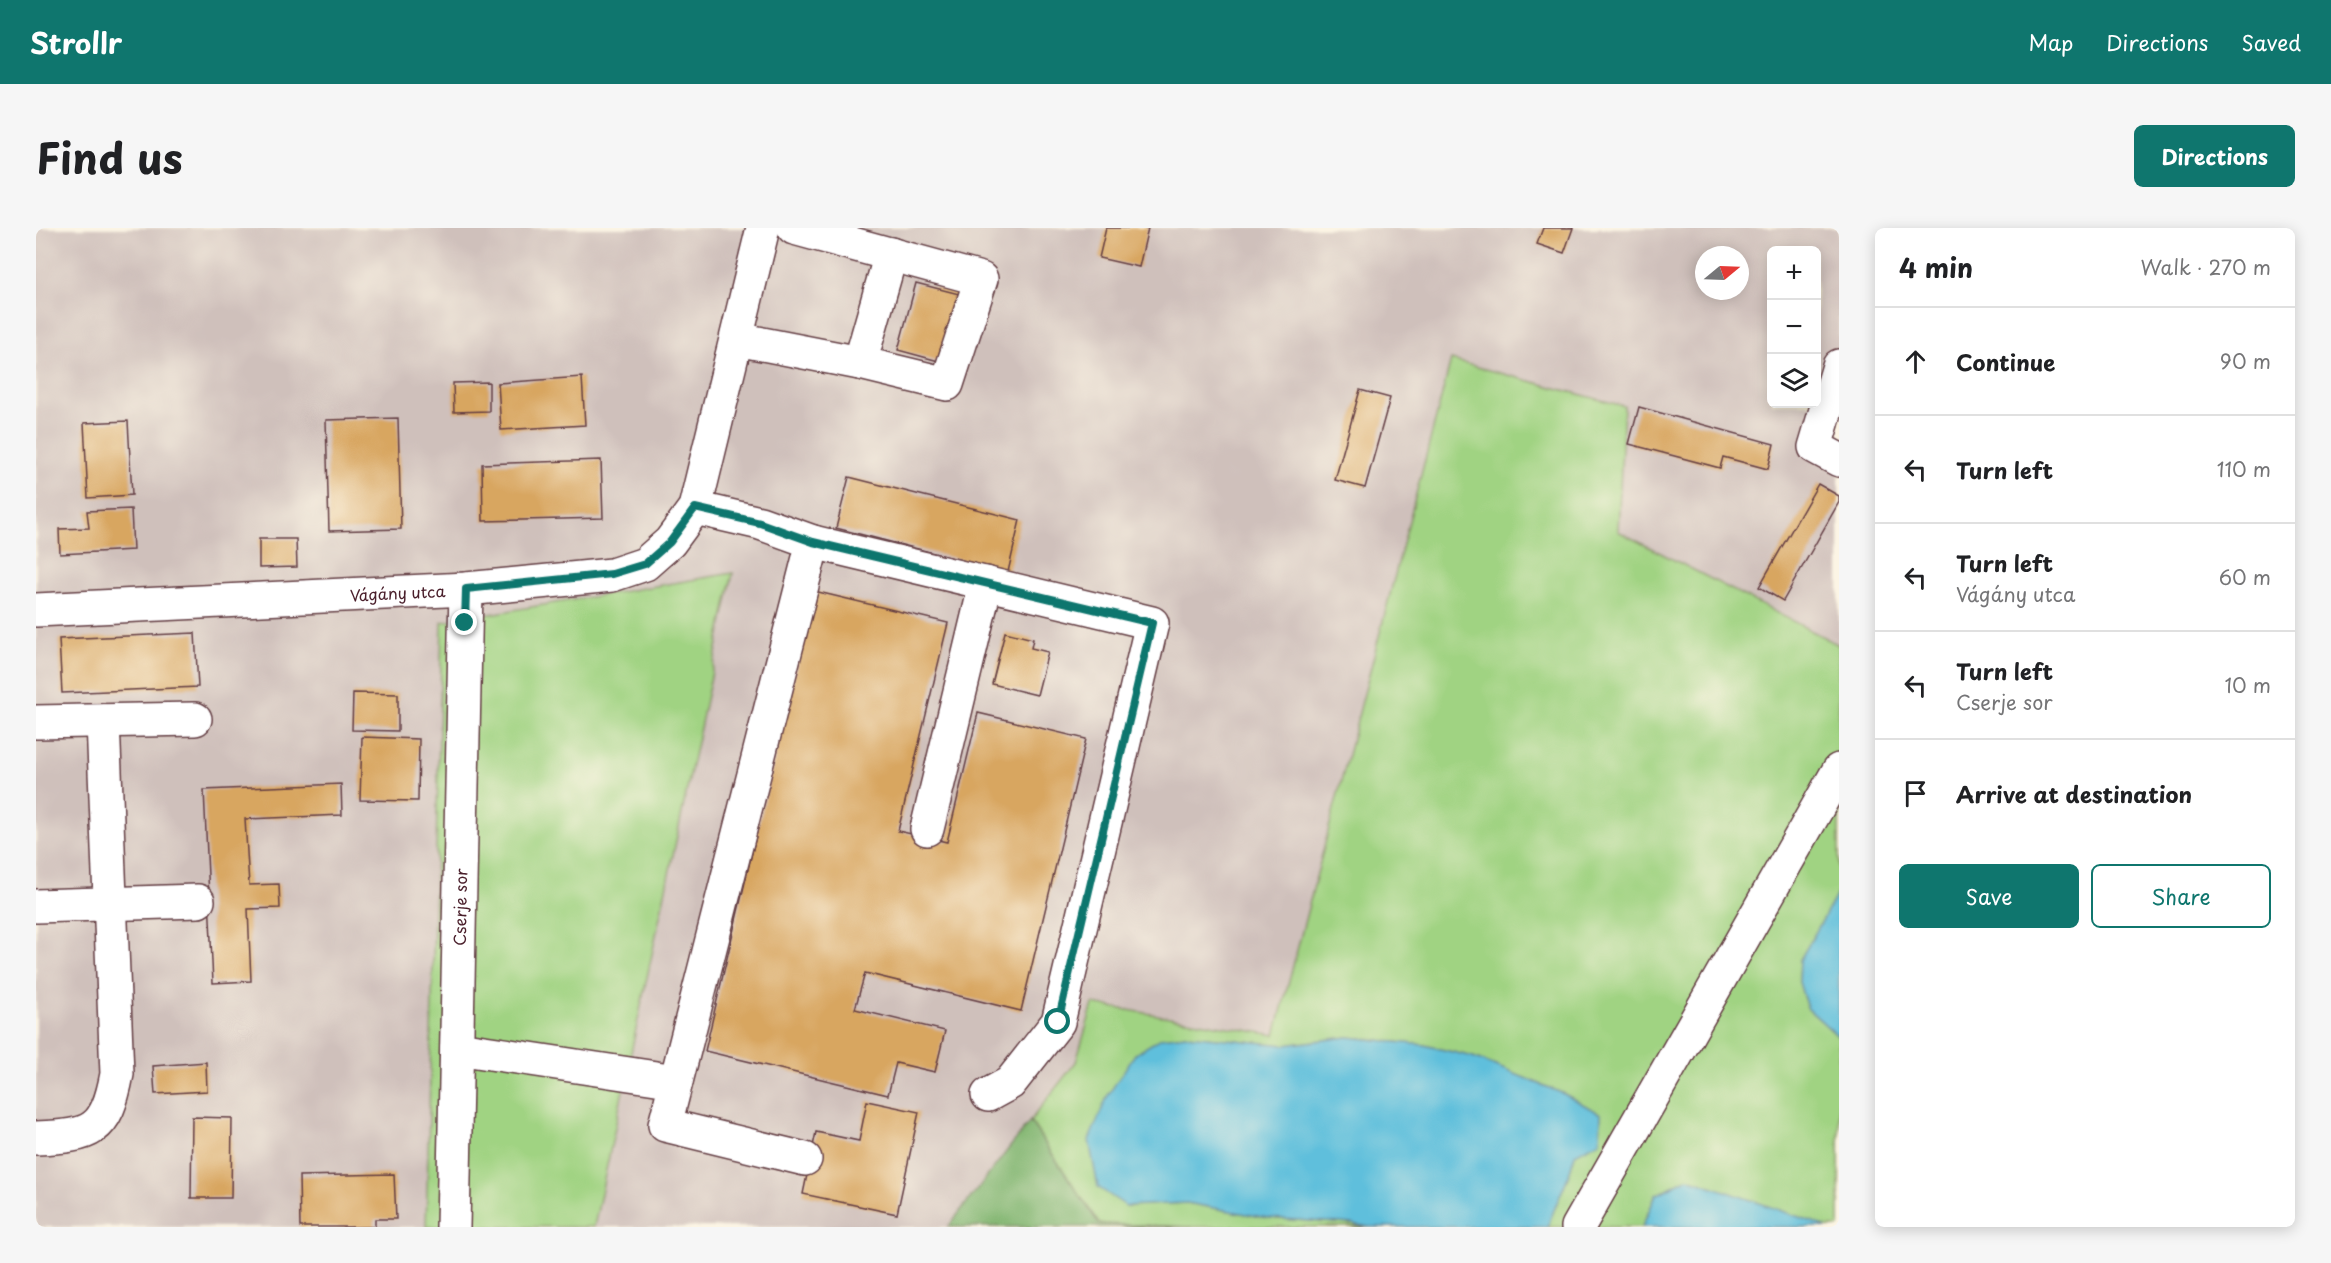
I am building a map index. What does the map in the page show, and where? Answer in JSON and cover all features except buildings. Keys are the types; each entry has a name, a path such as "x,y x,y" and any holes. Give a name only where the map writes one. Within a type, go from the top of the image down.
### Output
{"street":[{"name":"Vágány utca","path":"36,610 466,589 612,574 645,564 670,542 695,508 763,228"},
{"path":"737,339 860,363 947,384 981,279 794,228"},
{"path":"860,363 891,254"},
{"path":"1839,366 1815,447 1839,460"},
{"path":"695,508 760,523 813,542 1152,623 1058,1022 1010,1083 988,1095"},
{"path":"805,1159 665,1125 813,542"},
{"path":"927,829 986,583"},
{"name":"Cserje sor","path":"453,1227 466,589"},
{"path":"36,722 195,719"},
{"path":"36,1138 68,1137 86,1132 100,1123 112,1102 117,1074 103,721"},
{"path":"1578,1227 1839,770"},
{"path":"36,906 198,901"},
{"path":"456,1048 676,1081"}],"shaded area":[{"path":"36,228 1839,228 1839,645 1618,531 1623,406 1451,360 1275,1035 1093,1004 1076,1062 948,1227 594,1227 733,574 442,622 426,1227 36,1227"}],"green space":[{"path":"1451,360 1624,406 1618,531 1839,645 1839,891 1800,960 1799,982 1807,1008 1839,1037 1839,1227 1827,1227 1688,1178 1656,1195 1642,1227 1547,1227 1575,1154 1600,1114 1564,1094 1473,1057 1424,1045 1348,1037 1284,1045 1187,1035 1161,1038 1126,1206 1187,1203 1268,1218 1369,1227 1192,1227 1099,1224 1030,1121 1076,1062 1093,1004 1275,1035"},
{"path":"733,573 594,1227 426,1227 442,622"},
{"path":"1030,1121 1099,1224 1192,1227 948,1227"}],"water":[{"path":"1839,891 1839,1037 1807,1008 1799,982 1800,960"},
{"path":"1186,1035 1284,1045 1348,1037 1424,1045 1473,1057 1564,1094 1601,1114 1600,1141 1575,1154 1547,1227 1369,1227 1268,1218 1187,1203 1126,1206 1098,1187 1089,1140 1108,1095 1135,1054 1161,1038"},
{"path":"1688,1178 1827,1227 1642,1227 1656,1195"}],"route":[{"path":"465,623 466,589 612,574 645,564 670,542 695,508 760,523 813,542 1152,623 1058,1022"}]}
